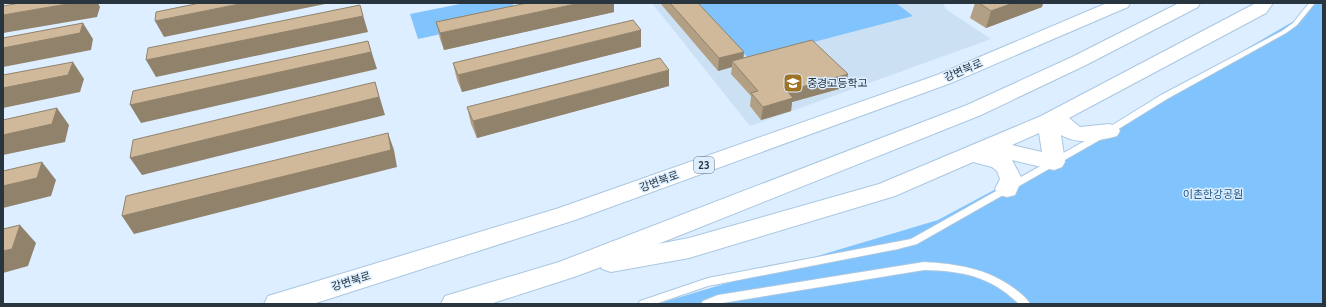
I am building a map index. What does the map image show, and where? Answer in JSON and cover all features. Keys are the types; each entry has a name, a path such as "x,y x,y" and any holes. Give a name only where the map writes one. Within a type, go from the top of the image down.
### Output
{"highway":[{"name":"강변북로","path":"278,304 574,211 944,79 1122,3"},
{"path":"455,304 565,270 974,110 1079,62 1192,3"},
{"path":"565,270 689,248 887,190 1053,118 1260,9 1265,3"},
{"path":"1053,118 1066,128 1082,136 1109,131"},
{"path":"988,147 1054,162 1053,118"},
{"path":"968,155 988,157 1001,161 1009,170 1011,179 1007,189"}],"lane":[{"path":"643,304 708,282 914,242 1109,131 1164,97 1284,32 1295,24 1312,3"},
{"path":"706,304 718,299 924,266 951,266 978,272 1001,283 1025,304"}],"shaded area":[{"name":"중경고등학고","path":"652,3 942,3 947,10 991,39 750,126"}],"green space":[{"path":"465,3 512,3 520,17 418,39 410,14"},
{"path":"698,3 896,3 913,16 749,59"},
{"name":"이촌한강공원","path":"1309,3 1323,3 1323,304 657,304 938,220 1120,123 1299,18"}],"building":[{"path":"20,3 73,3 3,15 3,6"},
{"path":"200,3 244,3 155,21 156,12"},
{"path":"527,3 580,3 440,33 436,22"},
{"path":"670,3 698,3 744,52 719,58"},
{"path":"979,3 1013,3 991,11"},
{"path":"360,5 363,16 146,60 148,48"},
{"path":"633,20 641,30 458,75 453,63"},
{"path":"83,23 80,33 3,48 3,38"},
{"path":"812,40 848,74 787,91 793,98 763,107 751,93 758,91 732,61"},
{"path":"368,41 371,52 130,105 133,91"},
{"path":"660,58 669,70 473,121 467,107"},
{"path":"73,62 68,75 3,88 3,75"},
{"path":"375,82 379,97 130,158 133,140"},
{"path":"57,108 52,124 3,135 3,120"},
{"path":"388,133 391,150 122,216 126,196"},
{"path":"42,162 37,178 3,186 3,171"},
{"path":"20,225 12,249 3,251 3,229"}],"place":[{"name":"중경고등학고","path":"793,83"}]}
